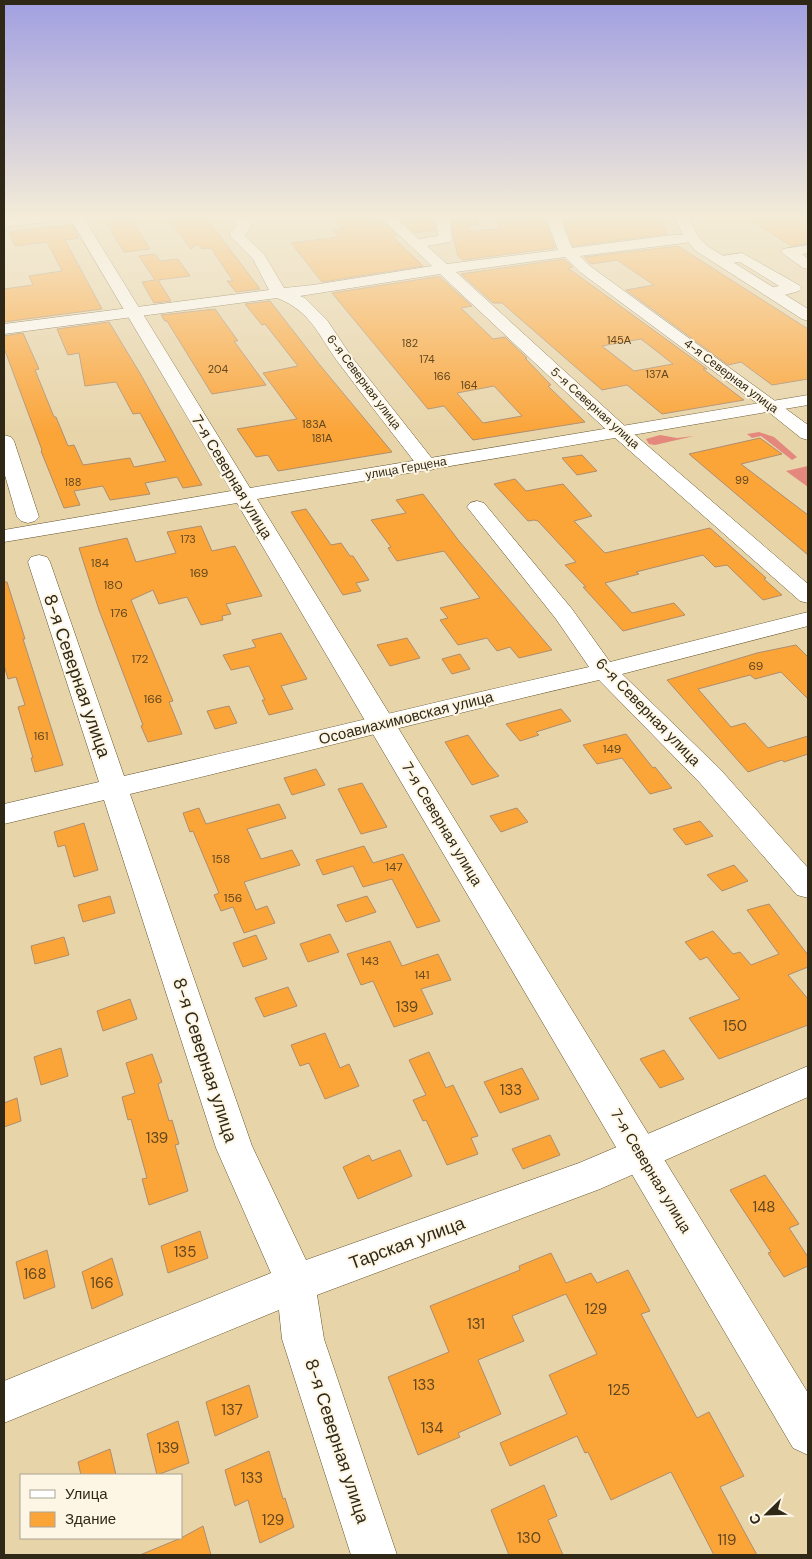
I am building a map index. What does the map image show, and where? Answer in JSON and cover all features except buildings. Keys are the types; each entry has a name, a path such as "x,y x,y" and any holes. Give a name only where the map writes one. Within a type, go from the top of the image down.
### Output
{"street":[{"name":"7-я Северная улица","path":"118,288 808,1433"},
{"path":"276,288 279,293"},
{"path":"4,329 327,288"},
{"name":"5-я Северная улица","path":"464,288 620,432 808,596"},
{"name":"4-я Северная улица","path":"611,288 773,406 808,434"},
{"path":"763,288 808,316"},
{"path":"770,292 792,288"},
{"path":"299,301 302,295 313,290"},
{"name":"6-я Северная улица","path":"279,293 299,301 321,323 344,359 427,465"},
{"name":"улица Герцена","path":"4,536 808,400"},
{"path":"4,441 28,517"},
{"name":"6-я Северная улица","path":"477,508 564,614 604,671 710,776 808,887"},
{"name":"8-я Северная улица","path":"39,562 234,1148 296,1283 303,1339 374,1555"},
{"name":"Осоавиахимовская улица","path":"4,814 332,737 416,714 604,671 808,619"},
{"name":"Тарская улица","path":"4,1402 296,1283 587,1177 808,1081"}],"shaded area":[{"path":"759,432 774,437 797,457 792,460 761,436 752,438 747,434"},
{"path":"660,435 677,438 694,436 655,445 649,444 646,439"},
{"path":"808,466 808,487 786,471"}]}
